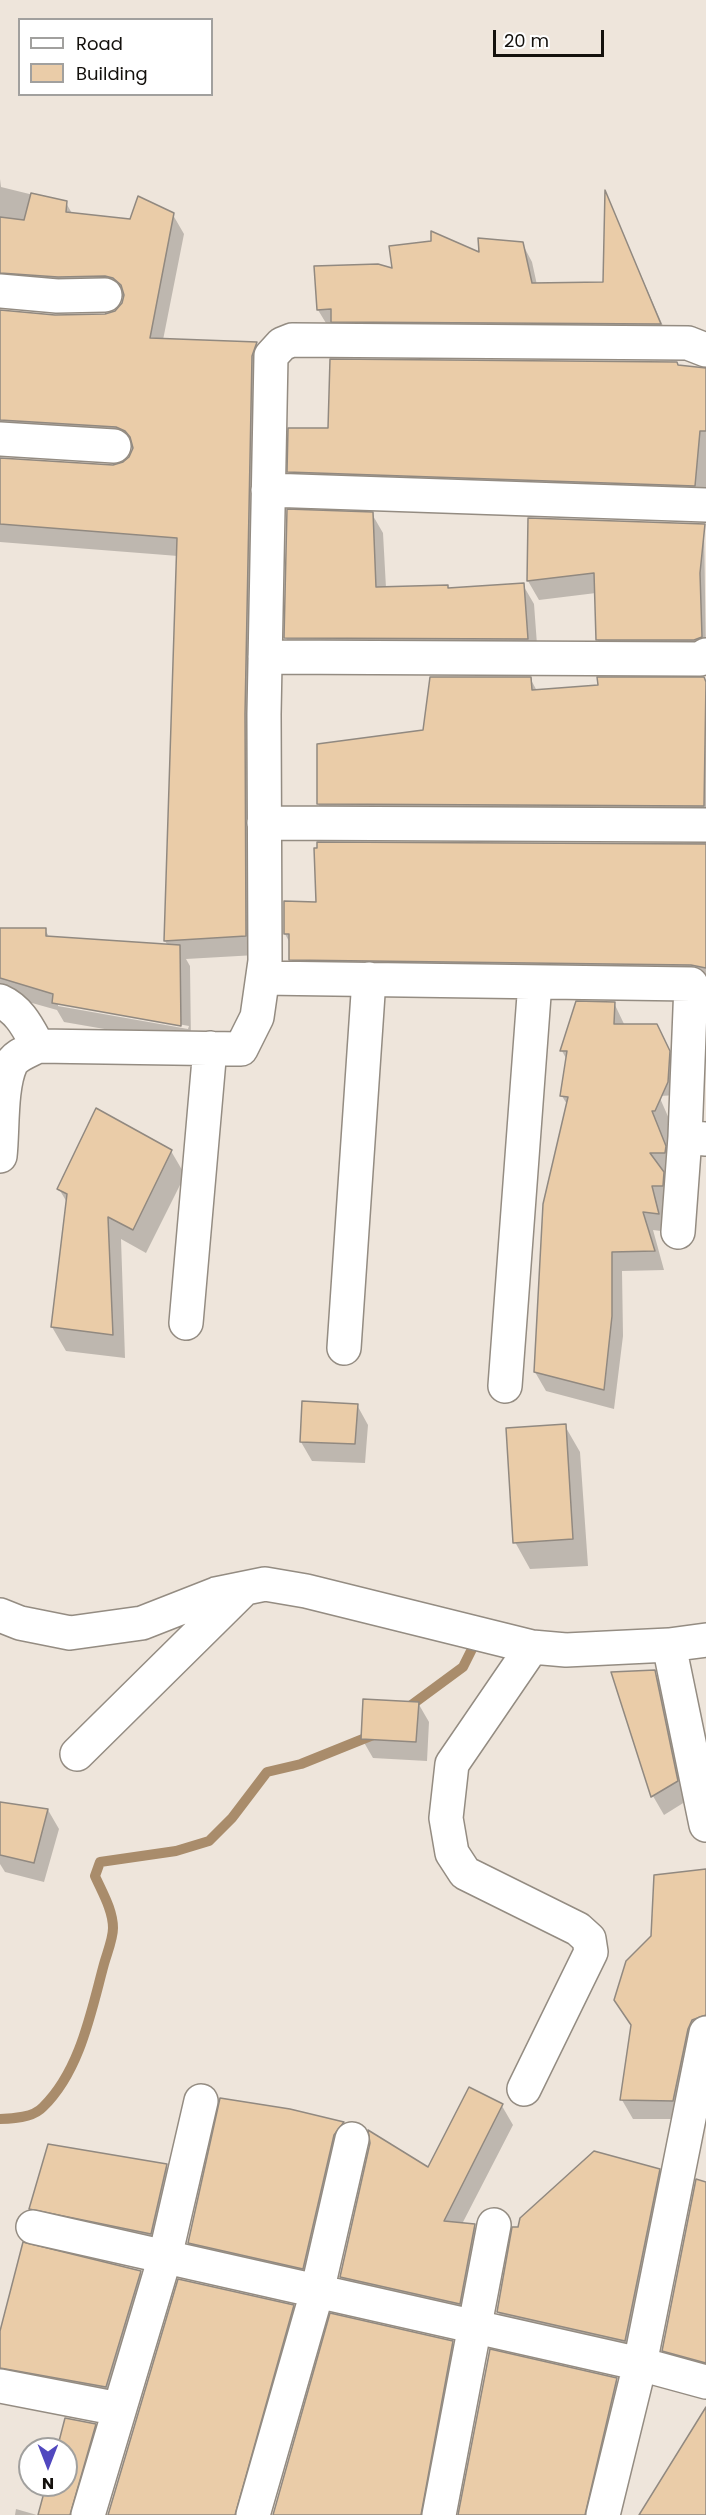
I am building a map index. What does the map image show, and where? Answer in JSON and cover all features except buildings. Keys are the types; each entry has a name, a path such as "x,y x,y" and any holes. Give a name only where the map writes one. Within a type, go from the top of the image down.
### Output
{"street":[{"path":"0,291 57,296 105,296"},
{"path":"0,1156 1,1116 12,1063 38,1046 241,1048 257,1017 263,978 265,657 272,356 282,344 292,339 687,343 706,350"},
{"path":"0,439 114,446"},
{"path":"268,490 706,505"},
{"path":"265,657 700,659 706,655"},
{"path":"264,823 706,825"},
{"path":"263,978 699,984 696,1138 678,1232"},
{"path":"344,1348 369,979"},
{"path":"505,1386 535,982"},
{"path":"0,1001 11,1006 23,1020 38,1046"},
{"path":"186,1323 210,1048"},
{"path":"0,1615 20,1623 70,1633 142,1623 216,1594 265,1584 306,1591 532,1647 566,1650 669,1645 706,1640"},
{"path":"77,1755 245,1588"},
{"path":"669,1645 706,1825"},
{"path":"524,2089 591,1952 589,1939 578,1929 465,1873 452,1853 446,1818 452,1764 532,1647"},
{"path":"603,2515 640,2364 700,2095 706,2033"},
{"path":"88,2515 165,2257 201,2101"},
{"path":"253,2515 317,2292 352,2139"},
{"path":"439,2515 477,2327 494,2225"},
{"path":"33,2227 640,2364 706,2382"},
{"path":"0,2386 119,2409"}],"waterway":[{"path":"406,1709 463,1667 478,1637"},
{"path":"0,2119 29,2115 43,2107 56,2092 75,2059 94,2002 113,1932 113,1921 109,1908 95,1876 100,1862 176,1851 209,1841 232,1818 267,1772 301,1764 378,1733"}]}
